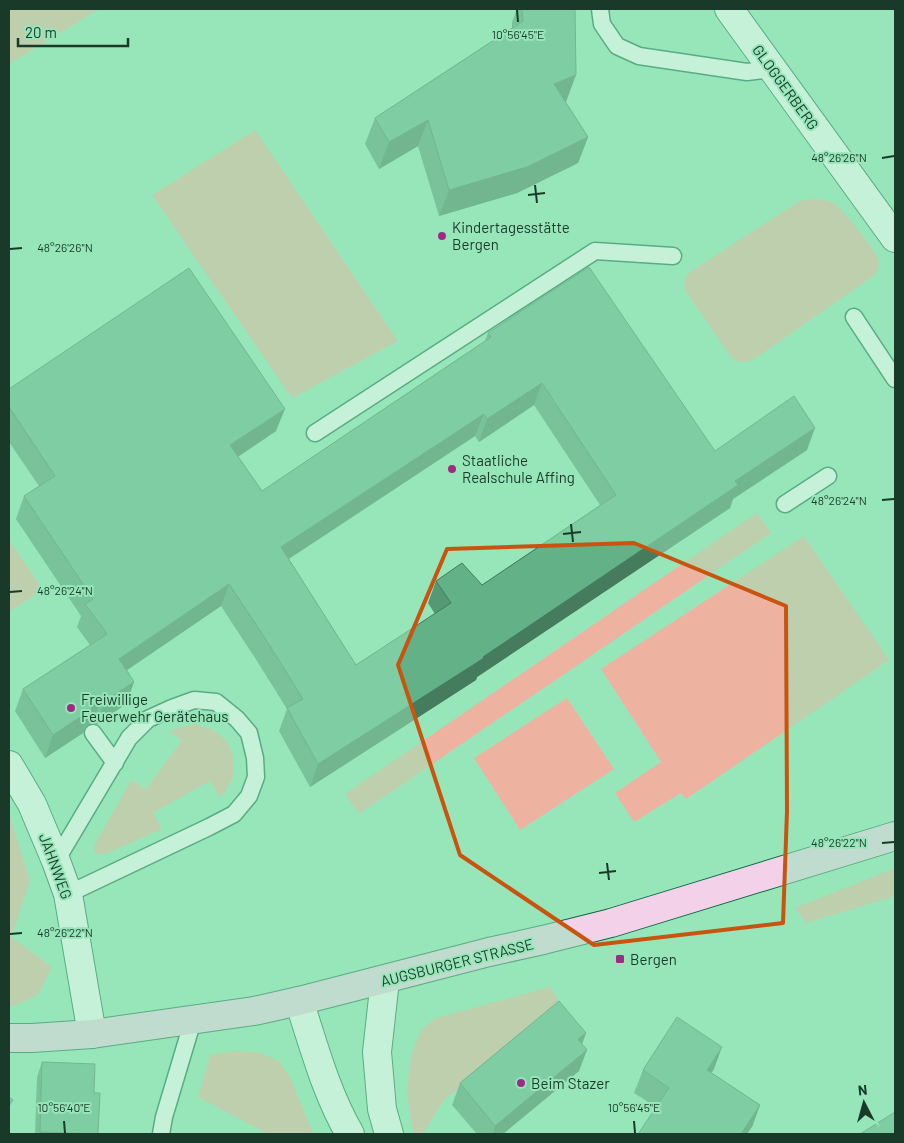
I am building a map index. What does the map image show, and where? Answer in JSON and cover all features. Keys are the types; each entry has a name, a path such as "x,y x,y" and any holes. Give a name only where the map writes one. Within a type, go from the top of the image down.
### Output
{"main road":[{"name":"AUGSBURGER STRASSE","path":"9,1038 92,1034 254,1011 299,1001 611,923 895,836"}],"street":[{"name":"GLOGGERBERG","path":"729,9 895,238"},
{"name":"JAHNWEG","path":"9,764 32,804 68,894 92,1034"},
{"path":"385,980 377,1052 382,1109 389,1134"},
{"path":"299,1001 320,1066 342,1120 350,1134"}],"lane":[{"path":"600,9 602,24 617,46 639,56 747,72 773,69"},
{"path":"315,433 595,251 673,256"},
{"path":"854,317 895,380"},
{"path":"785,504 828,476"},
{"path":"56,861 129,738 148,719 194,700 216,702 250,732 255,758 256,777 249,796 234,814 209,828 68,894"},
{"path":"93,733 115,763"},
{"path":"161,1134 164,1117 193,1020"}],"highlighted area":[{"path":"634,543 786,606 787,811 783,923 594,945 460,855 398,665 447,549"}],"shaded area":[{"path":"9,9 99,9 9,64"},
{"path":"255,130 398,341 292,398 152,195"},
{"path":"817,199 836,205 846,214 878,259 879,265 876,274 753,360 742,362 735,360 686,292 684,284 686,277 690,272 795,204 802,200"},
{"path":"757,513 771,533 359,814 345,794"},
{"path":"804,536 889,660 686,799 681,793 634,822 615,793 661,762 601,669"},
{"path":"9,540 43,590 9,612"},
{"path":"567,698 614,769 520,830 474,758"},
{"path":"194,724 212,729 227,741 233,756 234,775 225,792 219,797 210,781 153,813 162,829 99,855 94,850 95,844 131,780 146,789 182,740 168,731"},
{"path":"9,814 30,881 11,937 52,967 38,995 16,1005 9,1006"},
{"path":"895,868 895,896 806,923 795,908"},
{"path":"550,987 563,1008 444,1100 423,1134 414,1134 407,1090 411,1056 421,1030 436,1018"},
{"path":"237,1051 261,1053 279,1061 291,1079 313,1134 268,1134 198,1097 210,1055"}],"building":[{"path":"522,9 575,9 576,75 554,84 588,137 527,167 449,190 428,120 389,142 375,118 523,21"},
{"path":"589,267 715,451 794,396 815,428 735,481 738,485 484,658 318,764 287,708 303,699 229,584 119,659 134,682 105,701 96,702 91,710 53,735 23,689 107,634 85,604 93,599 24,496 55,476 9,407 9,389 189,268 285,409 230,445 262,491 491,337 488,333","holes":["542,383 616,495 482,585 462,563 436,581 451,603 356,665 281,547 484,414 487,419"]},
{"path":"559,1001 586,1033 578,1039 587,1050 495,1126 460,1083"},
{"path":"677,1017 722,1047 707,1070 760,1105 741,1134 638,1134 669,1088 643,1070"},
{"path":"42,1062 95,1064 94,1093 100,1093 98,1134 40,1132"},
{"path":"9,1097 13,1100 9,1106"},
{"path":"895,1112 895,1134 860,1134"}],"place":[{"name":"Kindertagesstätte Bergen","path":"442,236"},
{"name":"Staatliche Realschule Affing","path":"452,469"},
{"name":"Freiwillige Feuerwehr Gerätehaus","path":"71,708"},
{"name":"Bergen","path":"620,959"},
{"name":"Beim Stazer","path":"521,1083"}]}
